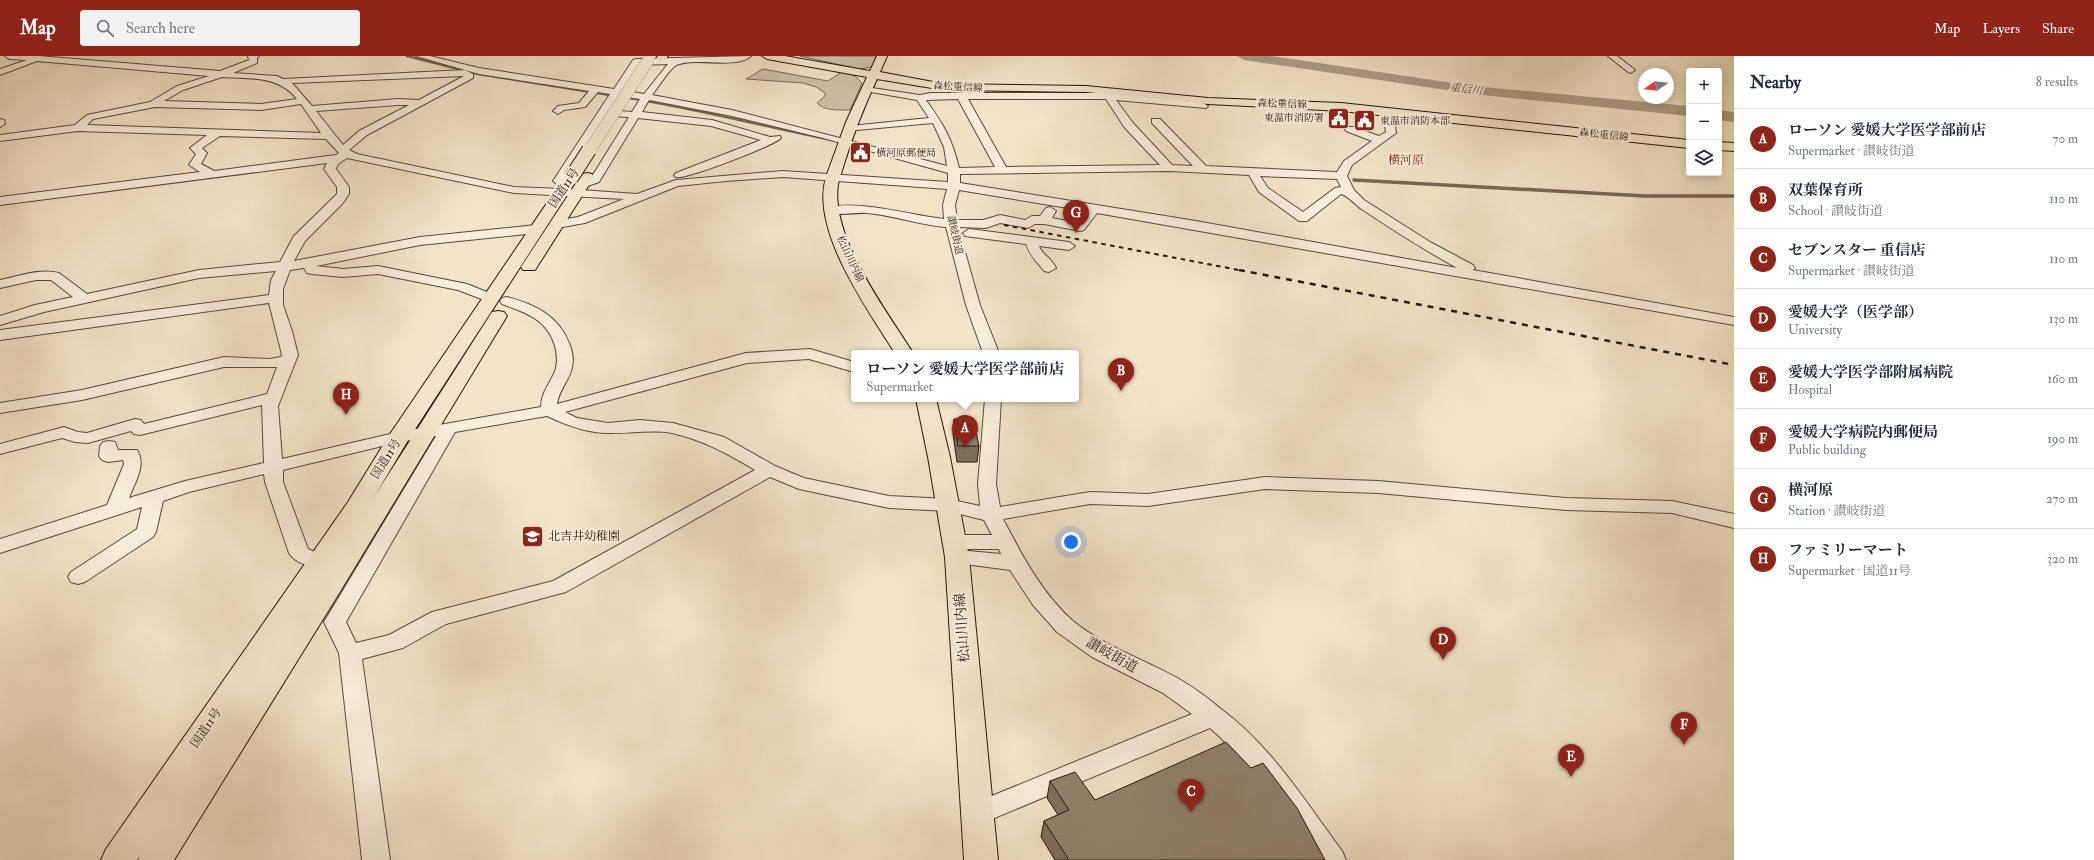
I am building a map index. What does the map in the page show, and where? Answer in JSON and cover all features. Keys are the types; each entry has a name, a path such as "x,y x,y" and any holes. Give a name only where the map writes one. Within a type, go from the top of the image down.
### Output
{"main road":[{"name":"森松重信線","path":"767,56 878,66 929,85 957,88 1086,89 1208,101 1352,104 1388,112 1686,144"},
{"name":"国道11号","path":"118,860 318,561 356,507 399,437 500,300 546,226 656,58"},
{"name":"松山川内線","path":"878,66 850,130 833,178 831,186 832,211 838,234 863,288 902,350"},
{"path":"1722,146 1734,147"},
{"name":"国道11号","path":"155,860 437,432 500,300"},
{"name":"松山川内線","path":"927,402 956,549 976,814 981,860"}],"street":[{"path":"9,56 45,57 269,77 284,81 290,85 303,101 343,154"},
{"path":"155,104 154,103 180,88 224,74 254,61 252,57 255,56"},
{"path":"420,56 467,64 479,71"},
{"path":"641,196 573,186 558,181 636,62 737,60 747,56"},
{"path":"1612,56 1631,70"},
{"path":"0,72 45,57"},
{"path":"0,201 343,154 514,190 573,186 595,180 646,97 672,64 682,62"},
{"path":"284,81 341,77 396,78 479,71 646,97 732,113 799,130 850,130 932,117"},
{"path":"318,561 299,553 274,482 270,406 290,355 275,298 278,280 299,239 338,202 344,194 343,187 330,169 333,162 343,154 362,133 479,71"},
{"path":"558,111 561,108 582,105 596,89"},
{"path":"868,89 920,98 930,96 1109,96 1204,106"},
{"path":"1109,96 1116,110 1129,126 1169,168"},
{"path":"962,97 982,128 1002,170"},
{"name":"讃岐街道","path":"920,98 941,128 949,147 954,176 949,205 953,228 973,305 990,350"},
{"path":"78,128 90,117 155,104 261,107 303,101"},
{"path":"310,110 398,102 420,102"},
{"path":"1341,176 1348,163 1392,130 1388,112"},
{"path":"603,113 661,116 712,123 771,140"},
{"path":"850,130 896,115 932,117"},
{"path":"1156,121 1202,169"},
{"path":"880,125 892,137"},
{"path":"0,138 78,128 330,136"},
{"path":"1350,129 1379,140"},
{"path":"657,189 658,184 672,177 697,170 799,130"},
{"path":"850,130 954,176 1056,202 1485,276 1734,321"},
{"path":"210,173 195,165 202,153 195,148 217,133"},
{"path":"0,321 40,308 199,274 307,264 420,241 546,226 581,220 657,189 676,183 776,174 833,178 954,176 1002,170 1169,168 1341,176"},
{"path":"1253,172 1263,190 1303,218 1339,190 1349,192"},
{"path":"1341,176 1349,192 1360,203 1419,241 1485,276"},
{"path":"1044,220 1056,202"},
{"path":"832,211 857,208 933,222 953,228 984,229 1032,241 1069,246"},
{"path":"984,229 991,219 998,218 1028,224 1032,220 1044,220 1080,227 1094,208"},
{"path":"1032,241 1036,254 1046,261 1049,268"},
{"path":"307,264 312,270 343,273 378,270 462,287 500,300 546,319 555,331 565,355 564,371 548,397 549,411"},
{"path":"0,284 36,276 54,276 84,298"},
{"path":"0,335 275,298"},
{"path":"0,546 185,486 399,437 437,432 549,411 746,358 810,354 851,366"},
{"path":"0,408 82,395 224,362 269,364 288,361"},
{"path":"0,449 64,432 79,438 88,438 135,424 140,430 274,397"},
{"name":"讃岐街道","path":"994,402 987,484 991,515 1016,563 1041,599 1065,626 1100,651 1171,686 1214,716 1243,742 1268,771 1332,860"},
{"path":"549,411 573,422 608,428 640,425 673,428 718,441 769,470 799,483 889,502 948,505 991,515 1090,498 1148,500 1265,483 1378,487 1566,504 1672,508 1734,521"},
{"path":"376,860 350,653 335,622 437,432"},
{"path":"108,446 108,456 131,454 133,464 115,509"},
{"path":"350,653 395,642 440,618 559,587 769,470"},
{"path":"78,577 146,532 154,497"},
{"path":"956,549 1004,542"},
{"path":"956,549 1016,563"},
{"path":"976,814 1214,716"}],"shaded area":[{"path":"800,56 876,56 872,67 859,69"},
{"path":"763,69 828,81 842,72 855,76 862,83 850,110 832,110 820,106 817,103 825,96 825,93 816,87 803,83 746,79"}],"building":[{"path":"973,418 979,446 958,446 954,419"},
{"path":"1226,742 1251,768 1263,763 1297,808 1325,860 1069,860 1044,821 1069,810 1050,781 1075,772 1095,800"}],"waterway":[{"path":"407,56 478,74 616,96"},
{"name":"重信川","path":"1244,56 1473,90 1686,111"},
{"path":"623,97 650,101 837,141"},
{"name":"重信川","path":"1722,115 1734,117"},
{"path":"1354,180 1645,196 1734,196"}],"railway":[{"path":"1004,225 1244,271"},
{"path":"1239,270 1734,365"}],"place":[{"name":"東温市消防署","path":"1339,118"},
{"name":"東温市消防本部","path":"1365,121"},
{"name":"横河原郵便局","path":"860,153"},
{"name":"横河原","path":"1076,233"},
{"name":"双葉保育所","path":"1121,391"},
{"name":"ファミリーマート","path":"346,415"},
{"name":"ローソン 愛媛大学医学部前店","path":"965,448"},
{"name":"北吉井幼稚園","path":"532,536"},
{"name":"愛媛大学（医学部）","path":"1443,660"},
{"name":"愛媛大学病院内郵便局","path":"1684,745"},
{"name":"愛媛大学医学部附属病院","path":"1571,777"},
{"name":"セブンスター 重信店","path":"1191,812"}],"district":[{"name":"横河原","path":"1406,160"}]}
